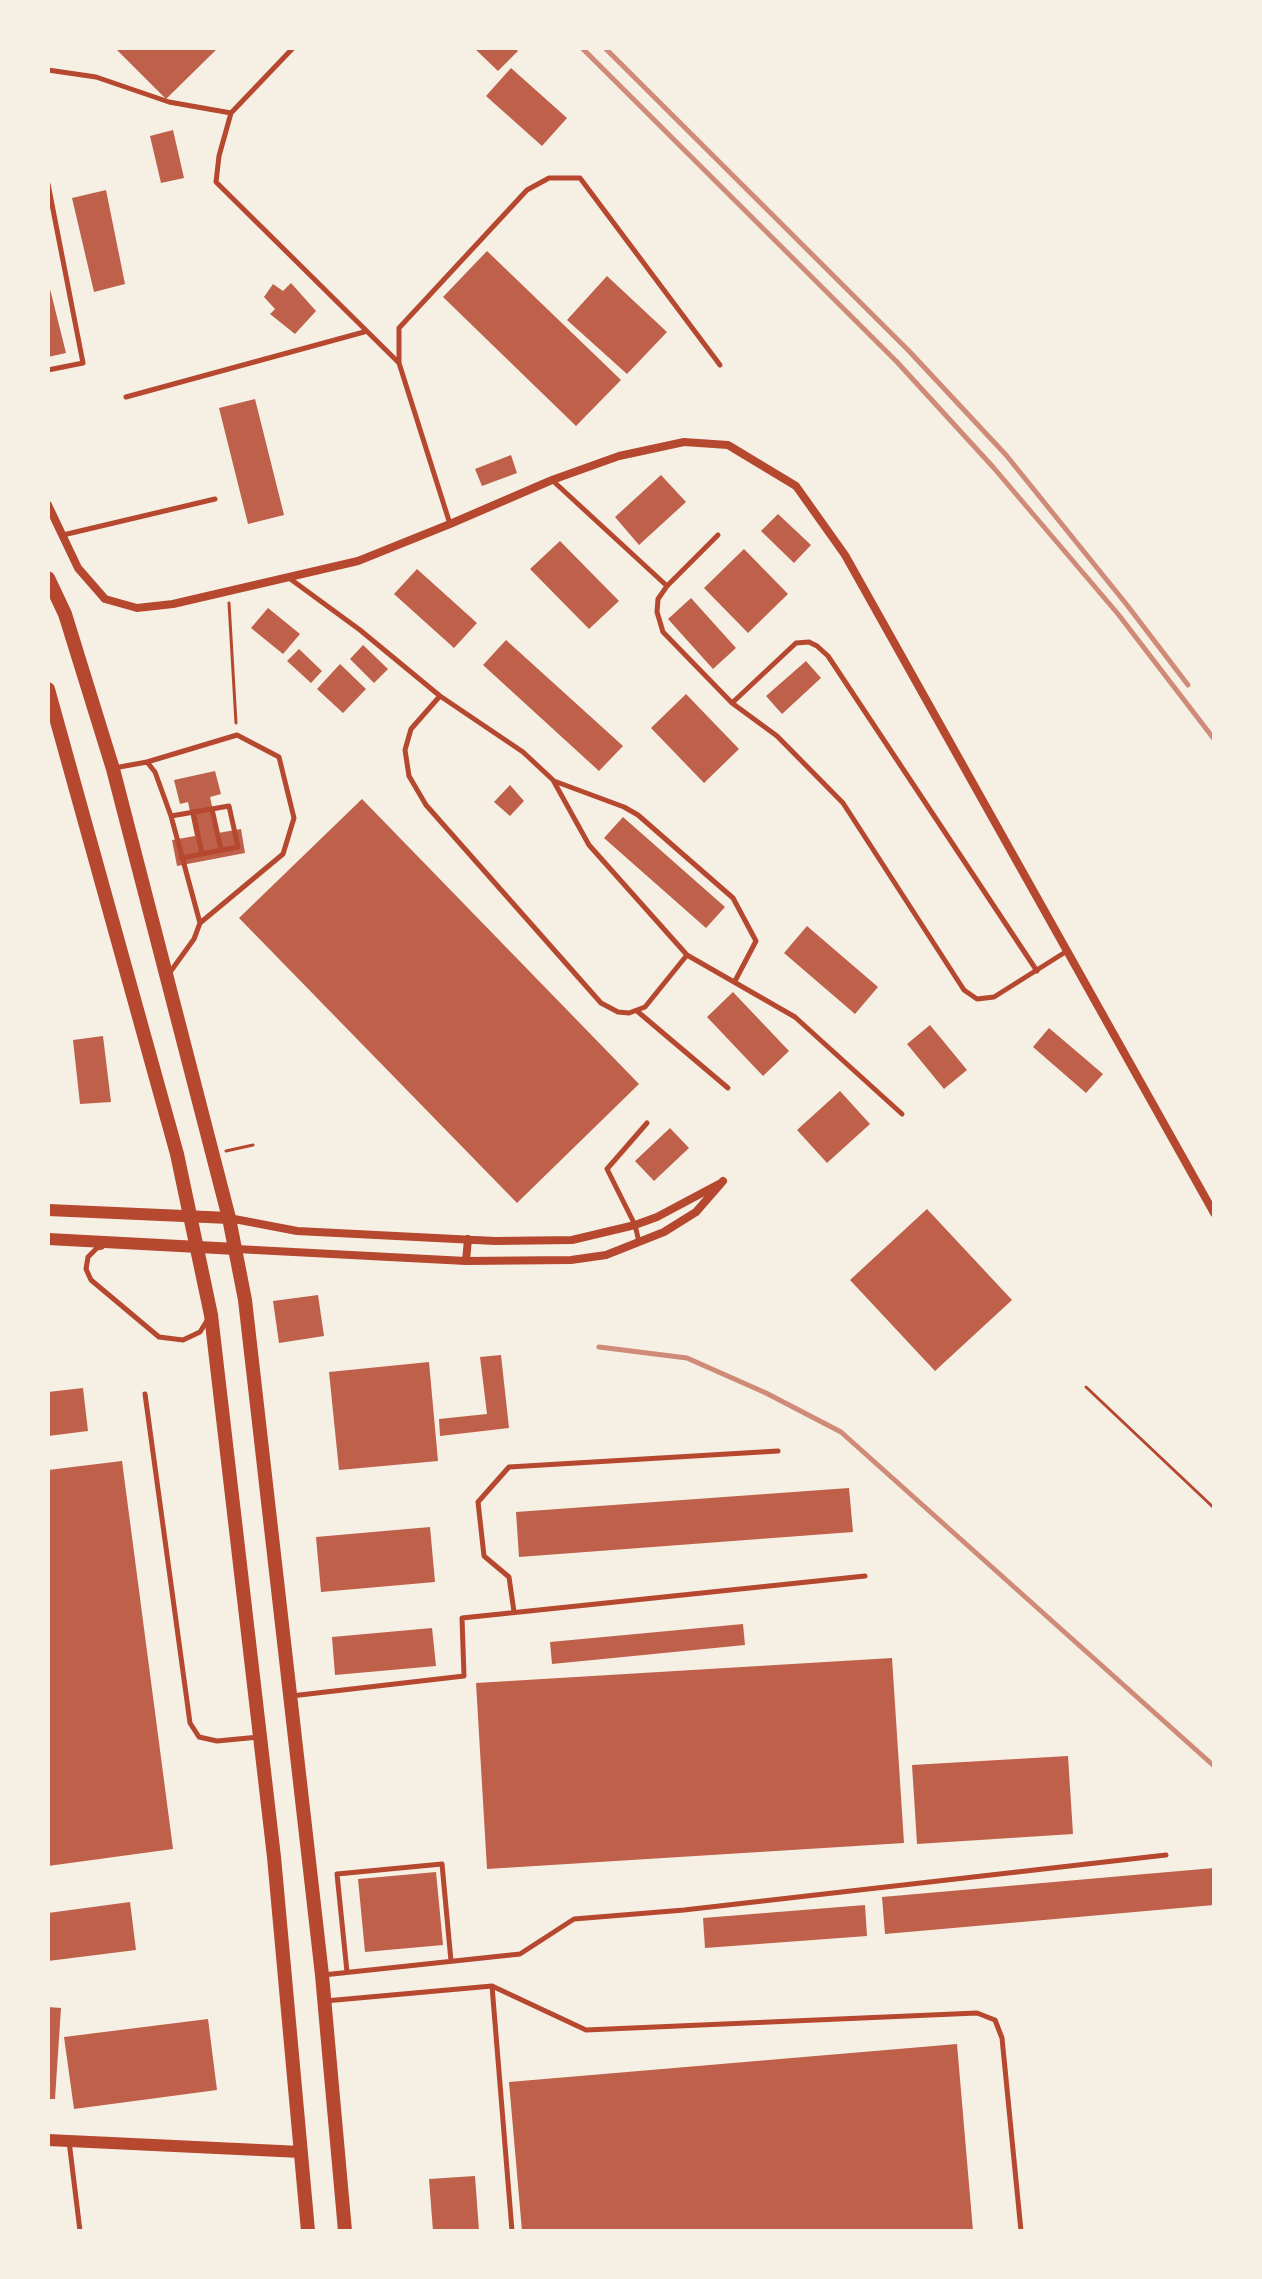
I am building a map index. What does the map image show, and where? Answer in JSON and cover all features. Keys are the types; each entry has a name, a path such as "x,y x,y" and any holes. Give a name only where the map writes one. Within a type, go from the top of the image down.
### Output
{"main road":[{"path":"48,578 65,614 113,769 236,1249 249,1325 322,1975 345,2231"},
{"path":"48,689 173,1138 211,1315 274,1857 308,2231"}],"street":[{"path":"48,505 78,568 105,599 137,608 173,604 358,561 552,480 619,456 684,442 728,445 796,486 845,555 1214,1213"},
{"path":"48,1210 229,1218 297,1231 468,1239 572,1240 657,1217 723,1181 696,1212 664,1232 606,1255 571,1260 466,1261 48,1239"},
{"path":"466,1261 468,1239"},
{"path":"48,2140 301,2152"}],"lane":[{"path":"293,48 231,113 219,156 216,182 364,332 399,363"},
{"path":"48,70 96,77 169,102 231,113"},
{"path":"450,524 399,363 399,328 527,190 549,178 580,178 720,365"},
{"path":"48,184 83,363 48,370"},
{"path":"126,397 364,332"},
{"path":"552,480 667,586"},
{"path":"62,535 215,499"},
{"path":"718,535 658,599 657,612 663,632 732,703 777,736 843,803 964,990 977,999 994,997 1068,951"},
{"path":"289,578 360,630 440,696 523,752 553,780 589,845 687,955 795,1017 902,1114"},
{"path":"732,703 796,643 809,642 817,646 828,656 1037,971"},
{"path":"440,696 411,729 405,750 409,776 426,805 601,1003 618,1012 637,1011 645,1007 687,955"},
{"path":"113,769 237,735 279,757 294,818 283,854 200,923 194,939 168,976"},
{"path":"147,762 155,772 171,816 200,923"},
{"path":"553,780 638,815 733,898 756,941 735,981"},
{"path":"171,816 229,806 238,847 181,858"},
{"path":"212,809 221,850"},
{"path":"193,812 202,854"},
{"path":"637,1011 728,1088"},
{"path":"639,1243 635,1225 607,1169 647,1123"},
{"path":"129,1243 97,1248 88,1257 86,1269 91,1280 159,1337 183,1340 200,1332 211,1315"},
{"path":"145,1394 190,1723 199,1737 217,1741 260,1737"},
{"path":"514,1612 509,1577 484,1556 478,1502 509,1467 778,1451"},
{"path":"290,1696 464,1676 462,1618 865,1576"},
{"path":"322,1975 520,1954 574,1919 684,1910 1166,1855"},
{"path":"347,1972 337,1874 442,1864 451,1961"},
{"path":"324,2002 492,1986 586,2030 977,2013 995,2020 1002,2038 1021,2231"},
{"path":"492,1986 512,2231"},
{"path":"69,2140 80,2231"}],"path":[{"path":"229,591 237,735"},
{"path":"225,1151 253,1145"},
{"path":"1086,1387 1214,1508"}],"building":[{"path":"115,48 218,48 166,99"},
{"path":"474,48 515,48 518,51 498,71"},
{"path":"511,68 567,118 542,146 486,96"},
{"path":"173,130 184,178 161,183 150,136"},
{"path":"106,190 125,284 94,292 72,198"},
{"path":"487,251 621,380 576,426 443,297"},
{"path":"607,276 667,332 627,374 567,320"},
{"path":"48,281 66,353 48,357"},
{"path":"291,283 316,311 295,334 270,314 275,309 264,297 273,284 283,291"},
{"path":"255,399 284,515 248,524 219,408"},
{"path":"511,455 517,473 482,486 475,469"},
{"path":"661,475 686,502 639,545 615,517"},
{"path":"778,514 811,545 794,563 761,531"},
{"path":"560,541 619,601 589,629 530,569"},
{"path":"744,549 788,594 748,633 704,588"},
{"path":"417,569 477,623 454,648 394,594"},
{"path":"691,598 736,648 713,669 668,619"},
{"path":"268,608 300,634 283,654 251,628"},
{"path":"506,640 623,746 599,771 483,665"},
{"path":"363,645 388,669 374,683 350,659"},
{"path":"299,649 322,671 311,683 287,661"},
{"path":"806,661 821,678 782,714 766,696"},
{"path":"340,664 366,689 343,713 317,689"},
{"path":"686,694 739,749 704,783 651,728"},
{"path":"215,771 221,794 210,797 218,833 241,829 245,853 177,866 172,840 195,836 188,802 180,804 174,780"},
{"path":"510,785 524,801 510,816 494,802"},
{"path":"362,799 639,1084 517,1203 239,918"},
{"path":"623,817 725,907 706,928 604,838"},
{"path":"807,926 878,987 855,1014 784,953"},
{"path":"733,992 789,1051 763,1076 707,1017"},
{"path":"930,1025 967,1070 944,1089 907,1044"},
{"path":"1049,1028 1103,1074 1086,1093 1033,1047"},
{"path":"103,1036 111,1102 80,1104 73,1040"},
{"path":"840,1091 870,1124 827,1163 797,1130"},
{"path":"670,1128 689,1148 654,1181 635,1161"},
{"path":"927,1209 1012,1300 935,1371 850,1280"},
{"path":"318,1295 324,1336 279,1343 273,1301"},
{"path":"501,1355 509,1428 440,1436 439,1419 487,1414 480,1357"},
{"path":"429,1362 438,1461 339,1470 329,1372"},
{"path":"83,1388 88,1431 48,1436 48,1392"},
{"path":"122,1461 173,1849 48,1866 48,1470"},
{"path":"849,1488 853,1532 519,1557 516,1512"},
{"path":"430,1527 435,1582 321,1592 316,1537"},
{"path":"743,1624 745,1645 552,1664 550,1642"},
{"path":"432,1628 436,1666 335,1675 332,1637"},
{"path":"892,1658 904,1843 487,1869 476,1683"},
{"path":"1068,1756 1073,1834 917,1844 912,1765"},
{"path":"1214,1868 1214,1905 885,1934 882,1897"},
{"path":"436,1872 443,1945 365,1952 358,1879"},
{"path":"130,1902 136,1950 48,1961 48,1913"},
{"path":"865,1905 867,1936 705,1948 703,1918"},
{"path":"48,2007 61,2008 55,2099 48,2099"},
{"path":"208,2019 217,2090 74,2109 64,2037"},
{"path":"957,2044 973,2231 522,2231 509,2082"},
{"path":"475,2176 479,2231 433,2231 429,2179"}],"railway":[{"path":"582,48 897,362 993,467 1118,614 1214,739"},
{"path":"605,48 909,351 1006,455 1188,685"},
{"path":"599,1347 687,1358 766,1393 841,1432 1214,1766"}]}
